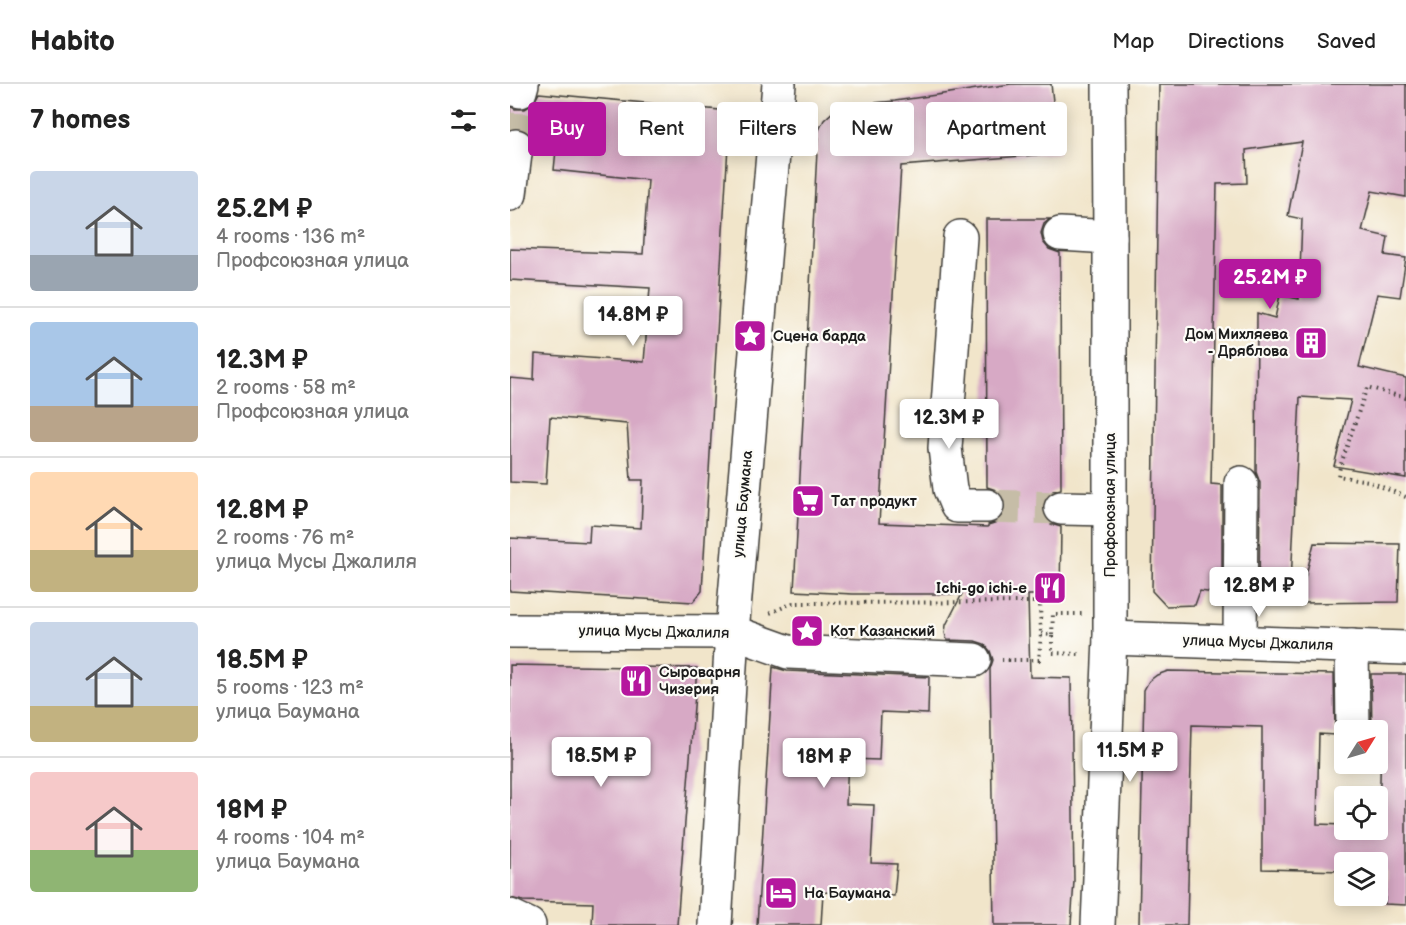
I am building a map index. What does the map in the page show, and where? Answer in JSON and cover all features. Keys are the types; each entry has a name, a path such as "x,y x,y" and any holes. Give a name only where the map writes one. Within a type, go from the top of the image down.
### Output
{"street":[{"name":"улица Баумана","path":"715,925 732,632 779,84"},
{"name":"Профсоюзная улица","path":"1098,925 1097,646 1110,509 1109,84"},
{"path":"510,194 516,146"},
{"path":"1060,234 1110,237"},
{"path":"960,237 945,448 950,489 957,506 987,506"},
{"path":"1240,483 1240,642"},
{"path":"1061,508 1110,509"},
{"name":"улица Мусы Джалиля","path":"510,631 732,632 788,652 974,660"},
{"name":"улица Мусы Джалиля","path":"1097,646 1240,642 1406,648"},
{"path":"1352,646 1353,720"},
{"path":"510,916 529,925"}],"path":[{"path":"1406,398 1367,387 1338,476 1368,480 1406,497"},
{"path":"732,632 793,603 1040,602 1039,660 974,660"},
{"path":"1084,614 1053,614 1052,652 1097,646"},
{"path":"1041,634 1052,635"}],"building":[{"path":"1011,84 1051,84 1053,102 926,102 926,156 1023,156 901,166 879,523 988,527 1003,515 1006,505 1003,496 987,487 986,219 1050,219 1044,224 1041,233 1043,242 1049,249 1060,253 1061,489 1053,491 1045,498 1042,508 1045,518 1051,524 1061,527 1060,595 1028,595 1030,677 1071,678 1074,881 1071,925 994,925 990,669 993,660 984,644 975,641 947,640 946,625 962,594 853,594 794,591 818,132 824,120 830,115 830,156 914,156 914,102 884,102"},
{"path":"1159,84 1406,84 1406,197 1372,191 1362,231 1388,237 1385,255 1406,258 1400,297 1377,294 1359,367 1406,378 1406,478 1334,466 1351,400 1300,397 1290,603 1259,603 1260,483 1256,472 1257,313 1275,318 1280,295 1299,299 1302,219 1288,216 1302,142 1246,150 1247,183 1217,184 1211,484 1222,485 1222,594 1200,591 1195,605 1166,606 1152,591"},
{"path":"539,93 634,102 618,102 618,156 705,156 705,109 717,110 717,156 727,156 702,591 693,602 510,591 510,538 589,542 590,525 641,528 643,480 631,480 627,424 550,417 546,484 510,482 510,378 534,380 535,354 644,362 650,288 510,280 510,249 643,254 648,180 554,170 555,156 606,156 606,102 534,102"},
{"path":"510,106 515,109 528,107 528,131 510,128"},
{"path":"1314,543 1400,544 1398,602 1299,603"},
{"path":"510,665 697,668 677,925 592,925 593,903 523,901 510,898"},
{"path":"773,667 787,671 929,677 928,714 881,712 879,760 848,759 846,804 874,805 871,863 897,864 894,896 823,892 821,925 757,925"},
{"path":"1168,671 1334,674 1334,735 1319,734 1317,824 1334,825 1334,840 1388,840 1388,786 1380,786 1380,774 1388,774 1388,720 1372,720 1371,674 1406,674 1406,905 1388,904 1388,852 1334,852 1334,871 1262,869 1262,727 1192,725 1187,925 1139,925 1144,690 1149,681"}],"tunnel":[{"path":"516,146 520,91"},
{"path":"987,506 1061,508"}],"place":[{"name":"Сцена барда","path":"750,336"},
{"name":"Дом Михляева - Дряблова","path":"1311,343"},
{"name":"Тат продукт","path":"808,501"},
{"name":"Ichi-go ichi-e","path":"1050,588"},
{"name":"Кот Казанский","path":"807,631"},
{"name":"Сыроварня Чизерия","path":"636,681"},
{"name":"На Баумана","path":"781,893"}]}
